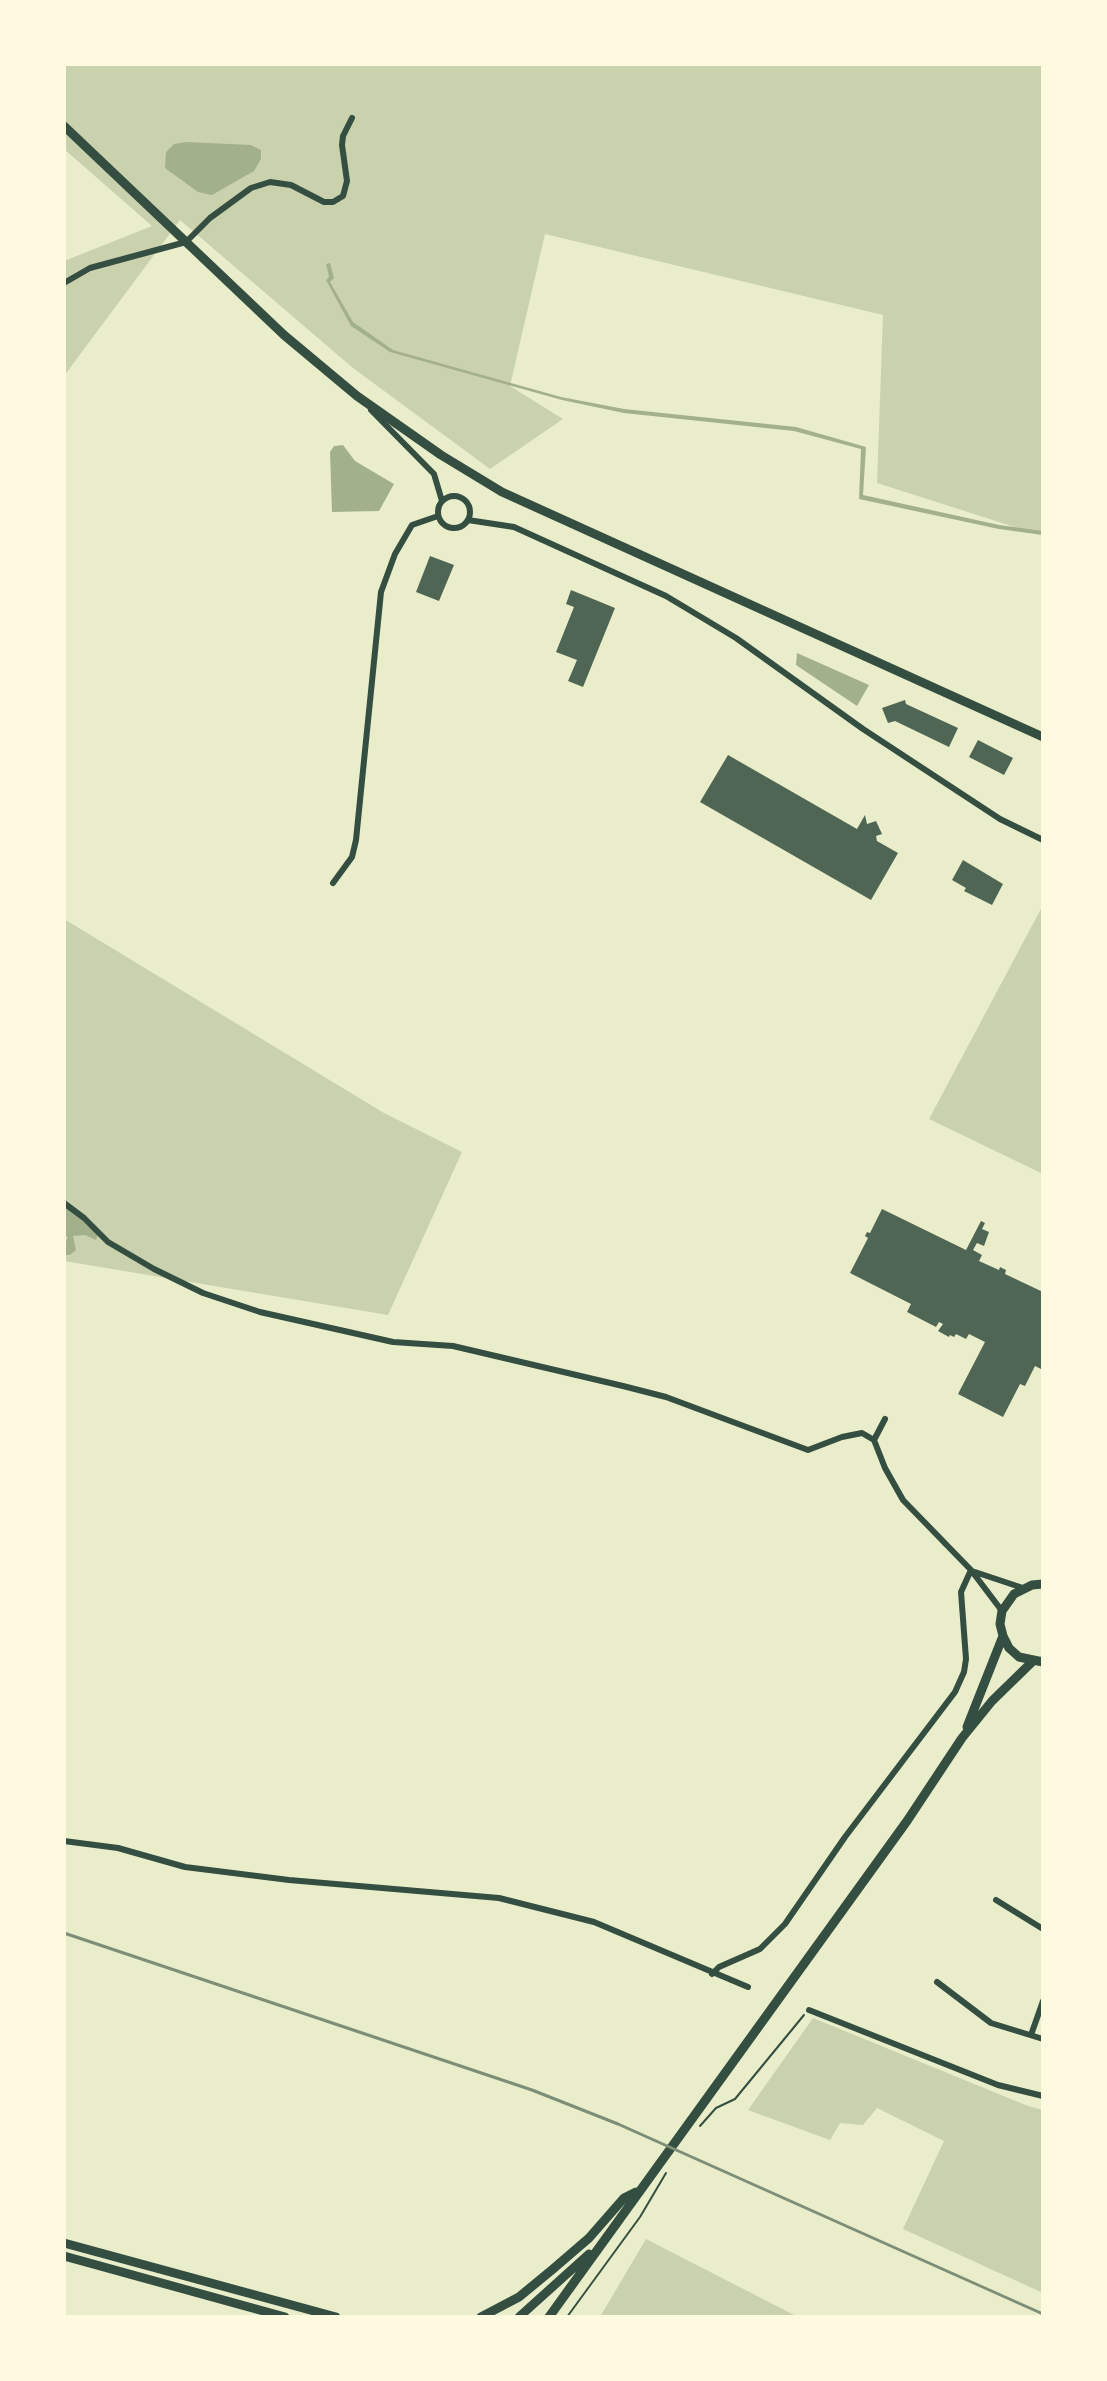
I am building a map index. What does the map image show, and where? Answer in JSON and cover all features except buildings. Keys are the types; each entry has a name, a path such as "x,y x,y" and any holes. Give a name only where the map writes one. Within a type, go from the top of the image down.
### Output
{"main road":[{"path":"64,126 284,335 357,396 430,448 502,492 1043,737"},
{"path":"1043,1584 1023,1588 1007,1602 1000,1624 1009,1648 1019,1657 1043,1662"},
{"path":"962,1738 1003,1636"},
{"path":"549,2317 639,2191 665,2164 688,2122 907,1821 962,1738 992,1701 1032,1662"},
{"path":"481,2317 519,2297 542,2279 589,2238 624,2198 639,2191"},
{"path":"64,2243 335,2317"},
{"path":"519,2317 600,2244"},
{"path":"64,2256 285,2317"}],"street":[{"path":"64,283 90,268 186,242 210,218 251,188 270,182 291,185 324,202 333,202 343,196 347,181 342,145 352,118"},
{"path":"357,396 434,474 442,501 438,516"},
{"path":"438,516 449,528 460,527 468,520 468,505 461,498 450,496 442,501"},
{"path":"333,883 352,857 356,840 381,592 402,538 417,522 438,516"},
{"path":"468,520 514,527 666,596 736,638 863,729 1000,819 1043,840"},
{"path":"64,1203 108,1242 154,1269 203,1293 260,1312 393,1342 453,1346 623,1386 666,1397 808,1450 862,1433 874,1440 903,1500 971,1570 1002,1611"},
{"path":"874,1440 885,1419"},
{"path":"971,1570 1023,1588"},
{"path":"712,1974 719,1967 760,1949 785,1924 845,1837 955,1692 966,1659 961,1592 971,1570"},
{"path":"64,1841 118,1848 200,1869 499,1898 594,1922 748,1987"},
{"path":"996,1900 1043,1929"},
{"path":"937,1982 991,2023 1043,2039"},
{"path":"1031,2035 1043,2001"},
{"path":"809,2010 998,2085 1043,2096"}],"path":[{"path":"699,2127 716,2108 735,2099 809,2010"},
{"path":"567,2317 640,2217 665,2164"}],"shaded area":[{"path":"64,64 1043,64 1043,536 877,483 883,315 545,234 510,386 563,419 490,469 353,368 180,220 64,376 64,261 152,226 64,149"},
{"path":"174,144 251,145 261,150 261,159 254,171 212,195 198,192 165,168 166,152"},
{"path":"330,263 334,278 330,282 353,322 393,350 561,397 624,409 796,427 866,447 863,495 999,525 1043,531 1043,535 999,529 859,499 861,449 794,431 624,413 562,400 390,352 351,326 326,280 329,277 326,264"},
{"path":"343,445 355,461 394,484 379,511 332,512 330,452 334,446"},
{"path":"797,653 869,685 857,706 796,665"},
{"path":"1043,905 1043,1174 929,1119"},
{"path":"64,919 384,1113 462,1152 388,1315 64,1261"},
{"path":"64,1206 98,1234 96,1240 85,1235 73,1236 76,1250 70,1255 64,1255 68,1237 64,1236"},
{"path":"813,2018 1043,2110 1043,2293 903,2229 944,2141 877,2108 863,2125 840,2123 830,2140 748,2110"},
{"path":"646,2239 798,2317 600,2317"}],"railway":[{"path":"64,1933 532,2090 618,2124 1043,2314"}]}
